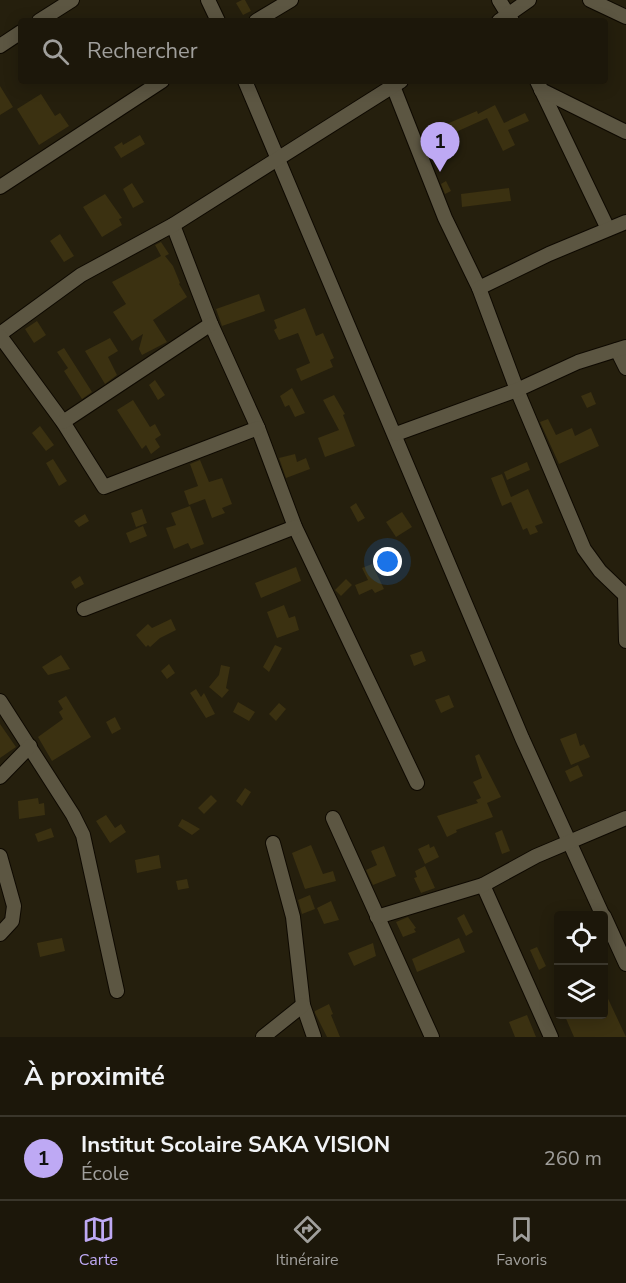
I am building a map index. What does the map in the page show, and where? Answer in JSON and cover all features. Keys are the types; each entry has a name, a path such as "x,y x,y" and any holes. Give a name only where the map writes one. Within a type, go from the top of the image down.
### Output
{"street":[{"path":"44,18 72,0"},
{"path":"208,0 217,18"},
{"path":"261,18 291,0"},
{"path":"499,0 507,18"},
{"path":"508,18 529,0"},
{"path":"590,0 626,17"},
{"path":"0,46 18,34"},
{"path":"0,187 157,84"},
{"path":"246,84 396,434 522,738 601,911"},
{"path":"258,428 104,487 63,422 0,335 81,275 173,225 397,84 445,218 479,288 517,390 584,549 600,571 626,594 626,641"},
{"path":"539,86 608,229"},
{"path":"539,86 626,132"},
{"path":"479,288 625,220"},
{"path":"173,225 212,324 258,428 295,527 417,783"},
{"path":"63,422 212,324"},
{"path":"396,434 517,390 578,362 622,349 626,368"},
{"path":"84,609 295,527"},
{"path":"0,700 83,835 117,992"},
{"path":"0,777 30,746"},
{"path":"333,818 432,1037"},
{"path":"377,917 483,885 568,841 626,818"},
{"path":"273,843 292,918 303,1005 314,1037"},
{"path":"0,856 14,906 12,921 0,934"},
{"path":"483,885 551,1037"},
{"path":"608,926 626,964"},
{"path":"263,1037 303,1005"}],"building":[{"path":"245,0 251,11 243,15 236,3"},
{"path":"0,86 13,107 0,115"},
{"path":"41,94 55,116 60,113 69,126 39,145 17,109"},
{"path":"495,105 504,123 525,113 529,121 508,130 515,145 503,151 487,118 447,136 442,126 477,111 478,114"},
{"path":"140,135 145,144 121,158 114,147 122,142 123,145"},
{"path":"446,181 451,191 445,194 441,184"},
{"path":"132,183 144,202 133,208 123,189"},
{"path":"509,188 511,201 462,207 461,194"},
{"path":"105,194 122,218 119,219 122,225 102,237 83,207"},
{"path":"60,234 74,256 64,262 50,241"},
{"path":"161,242 169,254 165,256 173,266 179,284 187,297 153,320 167,342 142,355 139,349 143,334 132,341 113,312 126,304 112,282 161,256 155,245"},
{"path":"259,294 265,311 222,326 216,309"},
{"path":"305,308 316,336 323,333 334,358 330,360 333,367 301,381 296,369 310,363 298,333 279,340 274,330 277,328 274,320"},
{"path":"37,321 46,335 34,343 25,329"},
{"path":"110,338 118,351 108,357 117,375 105,384 85,351"},
{"path":"64,348 92,392 82,399 64,371 68,368 57,352"},
{"path":"155,380 165,395 158,400 149,385"},
{"path":"292,388 305,413 295,417 289,405 285,407 280,396"},
{"path":"591,392 596,404 587,408 581,396"},
{"path":"334,395 345,414 343,415 355,446 325,457 318,438 339,430 323,400"},
{"path":"133,400 150,427 155,424 161,435 155,439 160,447 151,454 146,445 142,449 117,410"},
{"path":"548,419 556,435 572,428 575,436 591,428 599,446 559,464 540,422"},
{"path":"40,426 54,445 46,451 32,433"},
{"path":"295,454 297,462 306,458 310,469 286,478 279,458"},
{"path":"53,459 67,481 59,486 46,463"},
{"path":"200,460 209,482 222,478 232,504 222,508 225,513 212,518 205,499 189,505 184,491 198,486 190,464"},
{"path":"527,462 530,470 507,480 504,472"},
{"path":"502,474 511,497 528,489 543,523 535,526 538,532 530,535 527,528 523,530 511,502 502,506 491,478"},
{"path":"356,503 365,518 358,522 350,507"},
{"path":"190,506 204,544 191,549 188,543 174,549 166,528 176,525 171,513"},
{"path":"142,509 147,523 136,527 131,513"},
{"path":"402,512 412,527 396,537 386,522"},
{"path":"85,514 89,521 79,527 74,521"},
{"path":"143,526 147,536 130,543 126,533"},
{"path":"372,564 384,589 375,593 372,589 359,595 355,585 368,580 362,568"},
{"path":"296,567 301,581 261,598 255,583"},
{"path":"80,576 84,584 75,589 71,582"},
{"path":"346,579 352,585 341,596 335,590"},
{"path":"284,605 289,618 295,616 299,630 277,638 267,612"},
{"path":"171,619 176,630 160,638 150,647 148,645 146,647 136,635 148,624 152,628"},
{"path":"275,645 282,648 269,672 263,667"},
{"path":"422,651 426,661 414,666 410,655"},
{"path":"61,655 70,669 48,675 42,667"},
{"path":"169,664 175,673 167,679 161,671"},
{"path":"221,665 230,667 226,688 229,690 222,698 209,687 219,675"},
{"path":"196,689 201,697 204,693 215,714 206,718 190,693"},
{"path":"449,695 454,707 441,713 435,700"},
{"path":"66,696 91,737 52,761 38,737 63,719 59,712 63,709 58,701"},
{"path":"238,702 255,712 249,721 233,712"},
{"path":"279,703 286,709 276,721 269,714"},
{"path":"115,717 121,729 112,734 106,722"},
{"path":"0,724 16,747 0,758"},
{"path":"576,733 580,746 584,744 590,757 571,765 560,739"},
{"path":"479,754 501,797 487,803 493,817 456,830 457,832 447,837 437,816 478,803 476,800 481,798 473,782 482,778 475,756"},
{"path":"578,765 583,776 570,782 565,771"},
{"path":"245,788 251,792 242,806 236,801"},
{"path":"211,795 217,801 204,814 198,808"},
{"path":"38,798 39,804 44,803 45,815 19,819 18,801"},
{"path":"106,815 115,828 121,824 126,832 110,843 96,821"},
{"path":"182,819 200,829 192,835 178,826"},
{"path":"51,828 54,837 38,842 35,834"},
{"path":"502,830 510,851 502,854 495,833"},
{"path":"429,844 430,848 434,846 439,857 425,864 418,849"},
{"path":"311,845 323,874 333,871 336,881 305,889 292,853"},
{"path":"384,846 396,876 373,885 366,870 377,865 371,851"},
{"path":"159,855 161,868 137,873 135,860"},
{"path":"425,866 435,888 421,893 414,878 417,877 415,871"},
{"path":"187,879 189,888 178,890 176,881"},
{"path":"310,895 315,909 302,914 298,900"},
{"path":"331,901 339,920 324,924 317,908"},
{"path":"464,914 473,932 466,936 457,918"},
{"path":"408,917 416,928 414,929 416,932 403,937 396,922"},
{"path":"62,938 65,951 40,957 37,943"},
{"path":"459,938 465,952 417,972 412,959"},
{"path":"373,943 376,956 354,966 348,953"},
{"path":"537,947 546,966 539,970 530,950"},
{"path":"608,999 626,1037 574,1037 566,1019 608,1019"},
{"path":"329,1004 340,1037 327,1037 315,1013"},
{"path":"527,1015 536,1037 515,1037 509,1022"}],"place":[{"name":"Institut Scolaire SAKA VISION","path":"440,172"}]}
